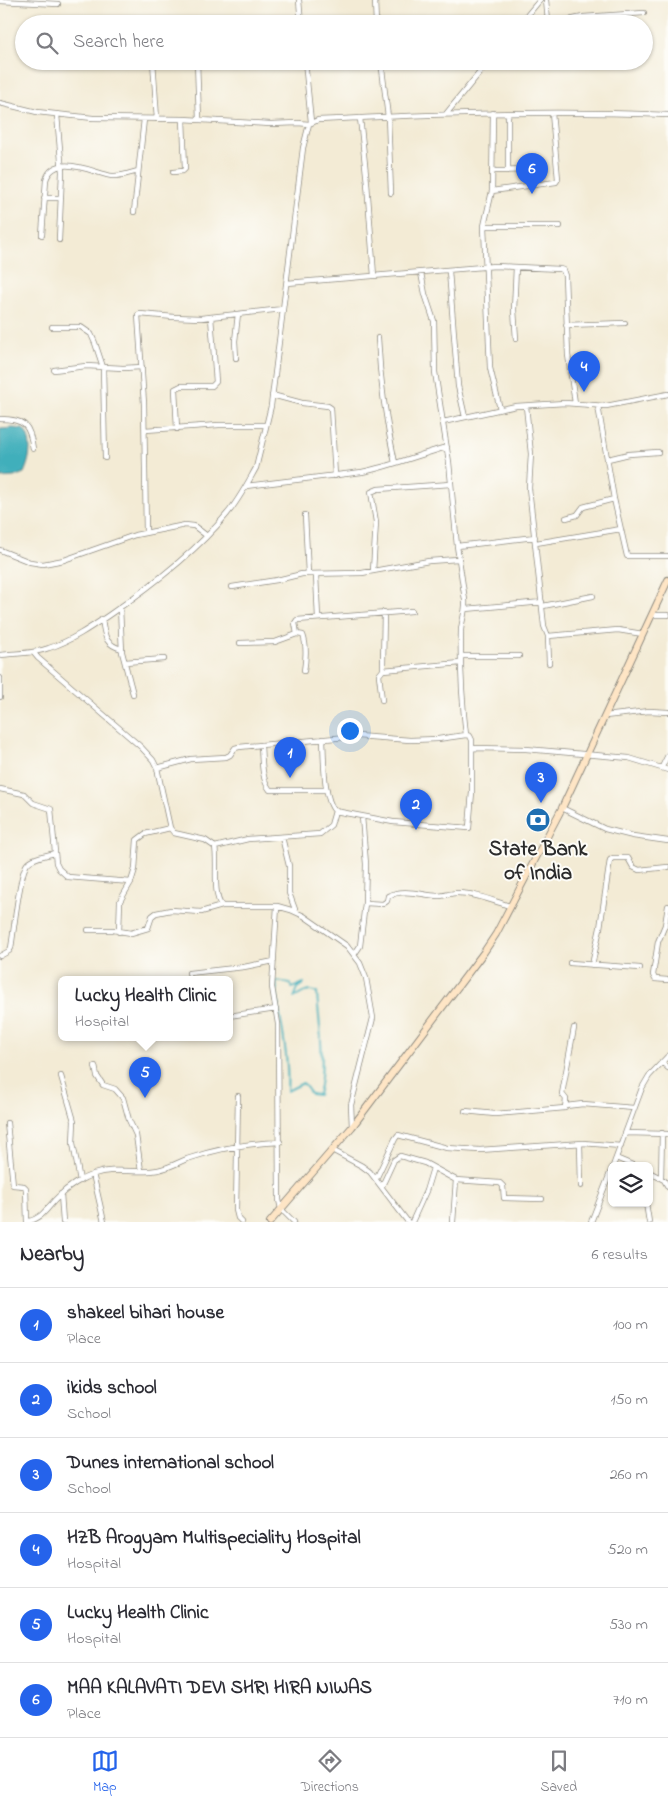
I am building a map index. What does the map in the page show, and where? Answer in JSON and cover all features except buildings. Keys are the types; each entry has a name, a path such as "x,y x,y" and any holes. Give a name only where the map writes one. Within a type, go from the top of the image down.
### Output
{"main road":[{"path":"270,1222 352,1127 496,934 562,808 668,580"}],"street":[{"path":"299,0 300,15"},
{"path":"375,0 376,15"},
{"path":"528,15 540,0"},
{"path":"546,0 547,15"},
{"path":"3,1 58,4"},
{"path":"613,15 644,13"},
{"path":"154,70 157,119"},
{"path":"197,70 199,120"},
{"path":"0,655 33,652 69,640 120,607 207,536 229,512 256,468 272,395 303,148 310,123 307,70"},
{"path":"381,70 388,117 391,192"},
{"path":"446,114 482,70"},
{"path":"0,104 57,115 92,118 183,119 271,124 446,114 599,112 668,115"},
{"path":"492,113 492,191 484,226 490,368 500,409"},
{"path":"508,113 508,171"},
{"path":"492,191 556,182 558,179 552,113"},
{"path":"57,115 62,166 59,240"},
{"path":"360,118 374,276"},
{"path":"134,212 144,119"},
{"path":"173,172 184,171 185,169 183,119"},
{"path":"42,235 47,175 52,169 62,166 76,167 112,176 138,171"},
{"path":"492,171 528,170"},
{"path":"44,198 61,198"},
{"path":"484,226 560,226"},
{"path":"287,282 486,267 563,270 565,276 568,354 575,403"},
{"path":"516,267 514,310 516,339"},
{"path":"449,271 458,386 465,417"},
{"path":"421,273 425,294 434,321 433,359 447,447 458,559 466,609 461,628 461,664 466,735"},
{"path":"146,533 145,430 138,315 211,317 283,309"},
{"path":"236,358 235,341 238,314"},
{"path":"177,429 175,389 181,386 212,386 216,382 211,317"},
{"path":"566,325 625,324"},
{"path":"52,327 76,326 86,329 95,343 103,367 104,458"},
{"path":"378,338 380,378 395,464"},
{"path":"54,370 86,366 142,367"},
{"path":"443,422 500,409 575,403 598,406 668,394"},
{"path":"272,395 331,408 335,476"},
{"path":"526,406 530,454 529,488 543,604 544,629 548,636 549,663"},
{"path":"598,406 614,498 627,556 668,556"},
{"path":"0,419 15,420 25,425 31,434 33,449"},
{"path":"145,430 225,425 266,425"},
{"path":"246,486 370,471 395,464 416,455 447,447"},
{"path":"608,459 629,454 658,452"},
{"path":"373,571 376,522 371,492 378,489 451,484"},
{"path":"566,518 577,515 583,507 614,498"},
{"path":"305,515 308,574"},
{"path":"0,550 30,562 43,564 64,560 146,533 189,525 194,526 207,536"},
{"path":"536,543 621,529"},
{"path":"457,546 535,537"},
{"path":"232,587 308,574 373,571 429,561 458,559"},
{"path":"316,575 318,618"},
{"path":"466,609 543,604 594,596"},
{"path":"120,607 122,649 133,694"},
{"path":"297,634 295,622 297,620 412,611"},
{"path":"382,700 379,675 383,670 384,612"},
{"path":"652,615 668,615"},
{"path":"102,620 109,644 122,649"},
{"path":"548,636 618,630 643,634"},
{"path":"240,643 270,643 297,634 303,635 306,657 304,671"},
{"path":"33,652 141,747 153,760 157,768 170,828 174,833 205,840 215,847 248,840 320,834 331,826 335,811"},
{"path":"461,656 519,656"},
{"path":"125,662 164,659"},
{"path":"383,670 461,664"},
{"path":"0,678 0,697"},
{"path":"604,716 649,711 668,712"},
{"path":"157,768 191,759 226,757 235,748 261,745 323,739 357,736 410,740 466,735 472,738 469,828 393,822 335,811 327,790 323,739"},
{"path":"261,745 264,776 266,786 270,790 327,790"},
{"path":"472,748 587,753 629,758 668,770"},
{"path":"662,767 668,755"},
{"path":"0,789 24,794 33,803 51,810 56,862 59,869 68,877 131,882"},
{"path":"562,808 604,829 633,836 668,841"},
{"path":"354,954 360,946 365,903 366,864 362,817"},
{"path":"119,932 120,901 131,882 135,870 137,840 145,834 170,828"},
{"path":"282,837 289,866 289,893 296,912"},
{"path":"215,847 217,894 219,903 222,906"},
{"path":"0,956 11,948 20,889 27,864 55,853"},
{"path":"592,965 600,928 610,860 613,858 628,858 633,867 639,870 668,867"},
{"path":"365,903 383,904 390,895 407,892 438,896 458,893 485,898 510,906"},
{"path":"88,930 113,930 131,933 146,930 150,926 152,916 156,913 170,910 202,912 222,906 277,906 296,912 347,946 354,954 366,978 372,1018 351,1105 352,1127"},
{"path":"277,906 272,987 276,1009 280,1142 279,1189 281,1209 294,1222"},
{"path":"668,906 665,925 658,942 653,975 655,979 668,980"},
{"path":"189,973 244,967 274,961"},
{"path":"570,963 640,968"},
{"path":"233,1015 276,1009"},
{"path":"566,1106 566,1099 562,1094 574,1028"},
{"path":"614,1162 634,1108 646,1082 668,1056"},
{"path":"662,1062 668,1068"},
{"path":"95,1066 97,1076 103,1085 116,1089 123,1098 129,1120 136,1135 141,1171"},
{"path":"61,1076 74,1121 73,1142 80,1181"},
{"path":"238,1096 236,1210 238,1218 242,1222"},
{"path":"466,1111 495,1114 535,1109 562,1109 566,1106 583,1104 634,1108"},
{"path":"7,1123 12,1183 13,1186 24,1186 26,1188 27,1222 42,1216 61,1194 93,1174 107,1171 166,1169 185,1160 238,1145 280,1142"},
{"path":"626,1133 668,1134"},
{"path":"661,1178 662,1133"},
{"path":"376,1179 398,1135 447,1148 480,1150 580,1144 620,1146"},
{"path":"580,1144 581,1186"},
{"path":"332,1150 362,1166 376,1179 408,1222"},
{"path":"382,1186 397,1157 410,1158 456,1180 500,1183 503,1186 504,1196 507,1199 542,1199"},
{"path":"616,1158 626,1162"},
{"path":"661,1161 668,1162"},
{"path":"412,1222 426,1192 433,1168"},
{"path":"93,1174 104,1222"},
{"path":"653,1174 661,1178 668,1187"},
{"path":"591,1222 608,1177"},
{"path":"452,1222 456,1180"},
{"path":"61,1194 62,1222"},
{"path":"647,1207 649,1222"}],"water":[{"path":"0,429 23,429 29,439 28,462 24,473 14,477 0,478"}],"waterway":[{"path":"276,981 289,983 292,988 304,983 298,988 294,998 308,990 317,993 322,1058 318,1095 311,1094 303,1083 287,1091 287,1063 276,981"}],"place":[{"name":"MAA KALAVATI DEVI SHRI HIRA NIWAS","path":"532,194"},
{"name":"HZB Arogyam Multispeciality Hospital","path":"584,392"},
{"name":"shakeel bihari house","path":"290,778"},
{"name":"Dunes international school","path":"541,803"},
{"name":"State Bank of India","path":"538,820"},
{"name":"ikids school","path":"416,830"},
{"name":"Lucky Health Clinic","path":"145,1098"}]}
